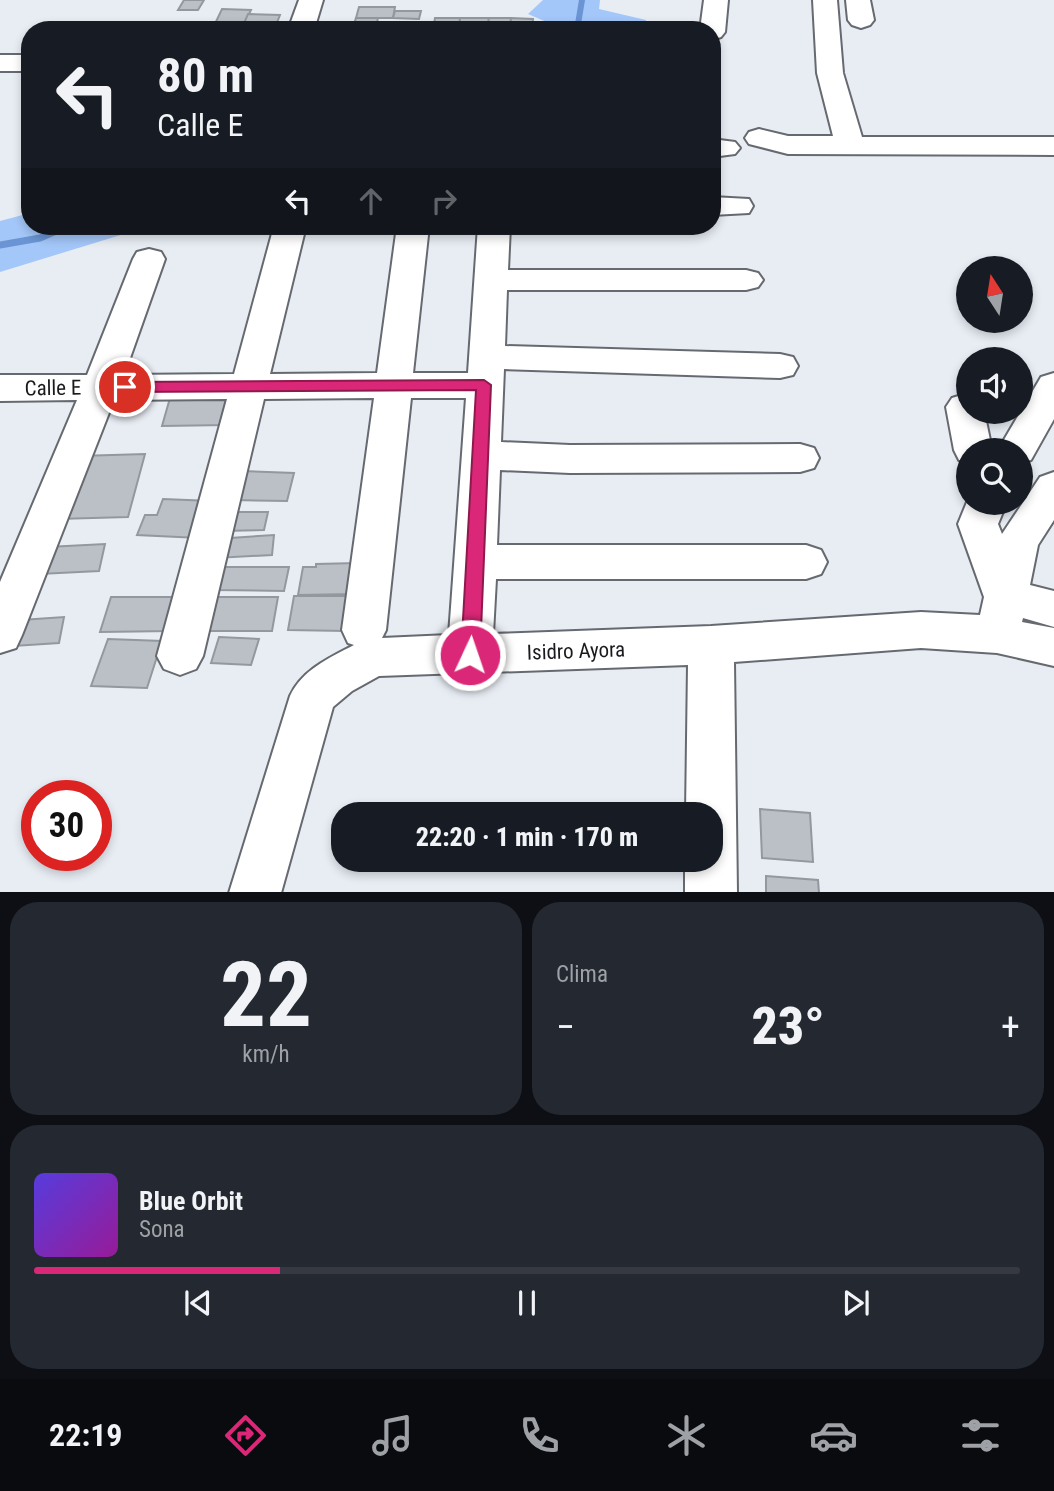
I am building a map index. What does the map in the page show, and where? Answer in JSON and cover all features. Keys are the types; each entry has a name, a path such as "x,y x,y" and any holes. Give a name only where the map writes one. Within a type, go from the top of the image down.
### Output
{"street":[{"path":"304,21 311,0"},
{"path":"713,21 716,0"},
{"path":"825,0 830,73 850,145"},
{"path":"0,63 21,63"},
{"path":"758,138 780,145 1054,146"},
{"path":"180,656 288,235"},
{"path":"364,630 412,235"},
{"path":"470,655 493,235"},
{"path":"0,635 101,387 149,259"},
{"path":"491,279 747,279"},
{"name":"Calle E","path":"0,388 392,388 484,371 780,366"},
{"path":"1024,438 1054,386"},
{"path":"480,455 570,459 800,458"},
{"path":"1001,615 1018,543 1054,487"},
{"path":"982,515 978,524 1001,615"},
{"path":"475,562 806,562"},
{"path":"1001,615 1054,609"},
{"name":"Isidro Ayora","path":"255,892 313,696 336,677 372,657 711,645 920,630 1001,615 1054,647"},
{"path":"711,645 711,892"}],"shaded area":[{"path":"543,0 600,0 599,9 646,20 544,21 528,14"},
{"path":"21,215 21,235 121,235 0,272 0,221"}],"building":[{"path":"184,0 204,0 198,10 178,10"},
{"path":"359,7 395,7 393,18 356,18"},
{"path":"222,9 251,10 246,21 216,21"},
{"path":"395,11 421,11 419,19 393,18"},
{"path":"248,14 280,15 278,21 245,21"},
{"path":"356,18 378,18 377,21 355,21"},
{"path":"435,18 460,18 460,21 434,21"},
{"path":"460,18 489,18 488,21 460,21"},
{"path":"489,18 511,18 511,21 488,21"},
{"path":"511,18 533,19 533,21 511,21"},
{"path":"233,397 227,425 162,426 170,398"},
{"path":"145,454 128,517 58,519 78,456"},
{"path":"241,471 294,473 287,501 233,500"},
{"path":"163,499 211,501 199,538 137,535 145,515 157,515"},
{"path":"227,512 268,512 264,530 223,531"},
{"path":"274,535 272,555 216,558 230,538"},
{"path":"105,544 99,571 40,574 47,547"},
{"path":"358,563 355,594 298,595 303,567"},
{"path":"221,567 289,567 284,591 215,590"},
{"path":"294,596 349,596 345,631 288,630"},
{"path":"111,597 180,597 172,631 100,632"},
{"path":"203,597 278,597 272,631 195,631"},
{"path":"64,617 59,643 14,646 21,620"},
{"path":"219,637 259,639 251,665 211,663"},
{"path":"108,639 162,641 147,688 91,686"},
{"path":"760,809 810,813 813,862 762,858"},
{"path":"766,876 818,880 819,892 766,892"}],"waterway":[{"path":"578,21 582,0"},
{"path":"0,245 47,235"}],"route":[{"path":"125,387 392,388 484,385 470,655"}]}
